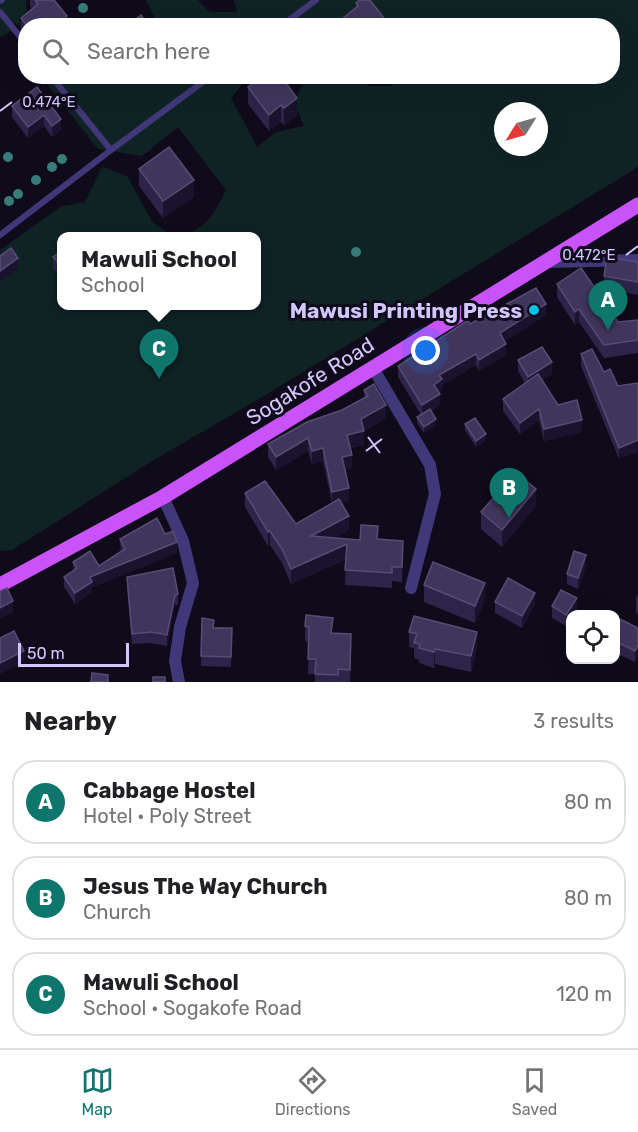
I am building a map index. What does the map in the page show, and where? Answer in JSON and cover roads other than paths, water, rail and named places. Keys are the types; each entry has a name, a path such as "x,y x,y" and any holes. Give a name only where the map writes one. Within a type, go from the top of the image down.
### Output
{"main road":[{"name":"Sogakofe Road","path":"0,585 163,497 638,205"}],"street":[{"path":"545,262 638,260"},
{"path":"373,368 430,465 435,494 411,588"},
{"path":"163,497 183,541 193,583 180,627 175,661 179,682"}],"lane":[{"path":"292,18 316,0"},
{"path":"0,12 18,34"},
{"path":"57,84 111,150"},
{"path":"0,235 201,84"}],"place":[{"name":"Mawusi Printing Press","path":"534,310"},
{"name":"Cabbage Hostel","path":"608,330"},
{"name":"Mawuli School","path":"159,379"},
{"name":"Jesus The Way Church","path":"509,518"}]}
